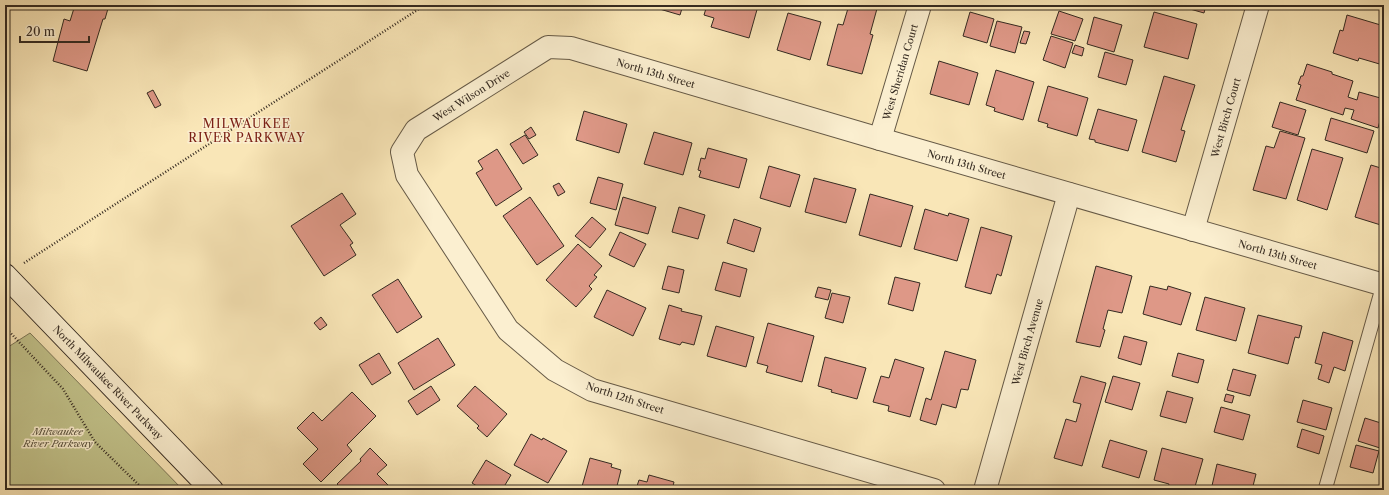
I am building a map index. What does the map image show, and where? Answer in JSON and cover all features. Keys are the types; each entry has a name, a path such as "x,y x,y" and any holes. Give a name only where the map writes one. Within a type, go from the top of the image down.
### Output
{"street":[{"name":"West Sheridan Court","path":"880,139 920,5"},
{"name":"West Birch Court","path":"1193,230 1258,5"},
{"name":"North 13th Street","path":"548,47 571,48 1384,285"},
{"name":"West Wilson Drive","path":"402,152 416,130 548,47"},
{"name":"North 12th Street","path":"402,152 406,175 508,330 555,370 592,390 934,490"},
{"name":"West Birch Avenue","path":"985,490 1069,194"},
{"name":"North Milwaukee River Parkway","path":"5,276 212,490"}],"lane":[{"path":"1325,490 1384,285"}],"path":[{"path":"38,254 425,5"},
{"path":"5,327 63,390 96,442 144,490"}],"green space":[{"name":"Milwaukee River Parkway","path":"30,333 183,490 5,490 5,349"}],"building":[{"path":"75,5 109,5 105,19 103,19 87,71 53,61 64,19 70,21"},
{"path":"646,5 683,5 680,15"},
{"path":"707,5 758,6 749,38 711,27 714,18 704,15"},
{"path":"849,5 878,5 870,34 873,35 862,74 827,65 838,24 843,25"},
{"path":"1176,5 1206,5 1204,13"},
{"path":"1059,11 1083,19 1075,41 1051,34"},
{"path":"970,12 994,19 987,43 963,36"},
{"path":"1154,12 1197,24 1188,59 1144,47"},
{"path":"788,13 821,22 810,60 777,50"},
{"path":"1347,15 1384,26 1383,65 1359,58 1358,61 1333,53 1340,30 1343,31"},
{"path":"1094,17 1122,25 1114,52 1087,44"},
{"path":"997,21 1022,27 1015,53 990,46"},
{"path":"1024,31 1030,32 1026,44 1020,43"},
{"path":"1051,36 1073,43 1065,68 1043,60"},
{"path":"1075,45 1084,48 1082,56 1072,53"},
{"path":"1105,52 1133,60 1126,85 1098,77"},
{"path":"939,61 978,73 969,105 930,94"},
{"path":"1307,64 1353,81 1348,97 1357,100 1359,92 1384,99 1384,107 1378,128 1351,119 1354,110 1345,108 1343,115 1296,100 1301,85 1298,84 1301,76 1303,76"},
{"path":"996,70 1034,82 1023,120 994,111 995,108 986,105"},
{"path":"1164,76 1195,85 1181,130 1185,131 1176,162 1142,152"},
{"path":"1048,86 1088,98 1077,136 1047,127 1048,124 1038,121"},
{"path":"153,90 161,105 155,108 147,93"},
{"path":"1280,102 1306,110 1298,135 1272,127"},
{"path":"1098,109 1137,120 1128,151 1089,139"},
{"path":"584,111 627,124 619,153 576,140"},
{"path":"1331,118 1374,131 1367,153 1325,140"},
{"path":"531,127 536,135 529,139 524,132"},
{"path":"1280,131 1305,138 1286,199 1253,190 1266,146 1274,148"},
{"path":"654,132 692,143 683,175 644,164"},
{"path":"525,135 538,155 523,164 510,144"},
{"path":"708,148 747,159 739,188 699,177 701,171 698,170 701,158 705,159"},
{"path":"497,149 522,189 496,206 476,173 483,169 478,161"},
{"path":"1312,149 1343,158 1327,210 1297,200"},
{"path":"1371,165 1384,169 1384,226 1355,217"},
{"path":"769,166 800,175 790,207 760,198"},
{"path":"598,177 623,184 616,210 590,203"},
{"path":"814,178 856,189 846,223 805,212"},
{"path":"559,183 565,192 558,196 553,186"},
{"path":"342,193 356,214 340,225 353,243 350,245 356,255 324,276 291,226"},
{"path":"870,194 913,206 901,247 859,235"},
{"path":"530,197 564,246 537,265 503,216"},
{"path":"623,197 656,207 648,234 615,225"},
{"path":"679,207 705,215 698,239 672,232"},
{"path":"925,209 948,216 949,213 969,219 957,261 914,249"},
{"path":"592,217 606,229 590,248 575,236"},
{"path":"734,219 761,228 754,252 727,243"},
{"path":"981,227 1012,236 1001,276 997,274 991,294 965,287"},
{"path":"620,232 646,244 634,267 609,255"},
{"path":"578,244 602,266 594,275 597,277 589,286 592,289 576,307 546,280"},
{"path":"723,262 747,269 740,297 715,290"},
{"path":"668,266 684,270 679,293 662,289"},
{"path":"1096,266 1132,276 1122,313 1108,310 1103,329 1105,330 1100,347 1076,342"},
{"path":"895,277 920,283 913,311 888,304"},
{"path":"398,279 422,317 397,333 372,295"},
{"path":"1150,286 1167,290 1168,286 1191,293 1181,325 1143,314"},
{"path":"818,287 831,290 828,300 815,297"},
{"path":"607,290 646,308 633,336 594,317"},
{"path":"832,293 850,297 843,323 825,318"},
{"path":"1205,297 1245,308 1236,341 1196,330"},
{"path":"669,305 682,309 681,311 702,316 694,345 682,342 680,345 659,339"},
{"path":"1258,315 1302,326 1299,338 1295,337 1288,364 1248,353"},
{"path":"321,317 327,325 320,330 314,323"},
{"path":"768,323 814,336 802,382 766,372 768,366 757,363"},
{"path":"716,326 754,337 746,367 707,356"},
{"path":"1323,332 1353,341 1345,371 1334,367 1329,383 1318,379 1322,365 1315,363"},
{"path":"1124,336 1147,342 1141,365 1118,358"},
{"path":"438,338 455,365 414,390 398,363"},
{"path":"945,351 976,360 968,390 961,389 956,408 942,404 936,425 920,420 926,398 931,400"},
{"path":"379,353 391,373 372,385 359,365"},
{"path":"1178,353 1204,360 1198,383 1172,376"},
{"path":"825,357 866,368 857,399 831,392 832,390 818,386"},
{"path":"895,359 924,368 910,417 888,411 889,406 873,402 881,376 889,378"},
{"path":"1233,369 1256,375 1250,396 1227,390"},
{"path":"1081,376 1106,383 1082,466 1054,458 1066,419 1076,422 1081,404 1073,402"},
{"path":"1113,376 1140,383 1132,410 1105,402"},
{"path":"431,386 440,400 417,415 408,401"},
{"path":"475,386 507,414 487,437 477,428 479,426 457,406"},
{"path":"1167,391 1193,398 1186,423 1160,416"},
{"path":"352,392 376,416 347,445 352,451 321,482 303,464 318,449 297,428 313,412 322,421"},
{"path":"1226,394 1234,396 1232,403 1224,401"},
{"path":"1303,400 1332,408 1326,430 1297,422"},
{"path":"1221,407 1250,415 1243,440 1214,432"},
{"path":"1365,418 1384,424 1384,435 1380,448 1358,441"},
{"path":"1302,429 1324,436 1319,454 1297,447"},
{"path":"531,434 542,440 543,438 567,451 548,483 514,465"},
{"path":"1110,440 1147,451 1139,478 1102,467"},
{"path":"1356,445 1379,451 1373,473 1350,467"},
{"path":"370,448 387,465 377,474 393,490 343,490 337,484 361,461 360,459"},
{"path":"1162,448 1203,459 1194,490 1182,488 1182,490 1168,490 1169,484 1154,480"},
{"path":"590,458 612,464 611,467 621,470 616,490 581,490"},
{"path":"486,460 511,475 502,490 483,490 472,483"},
{"path":"1217,464 1256,474 1252,490 1211,490"},
{"path":"649,475 674,482 672,490 633,490 633,488 636,489 639,480 647,482"}],"district":[{"name":"MILWAUKEE RIVER PARKWAY","path":"247,130"}]}
